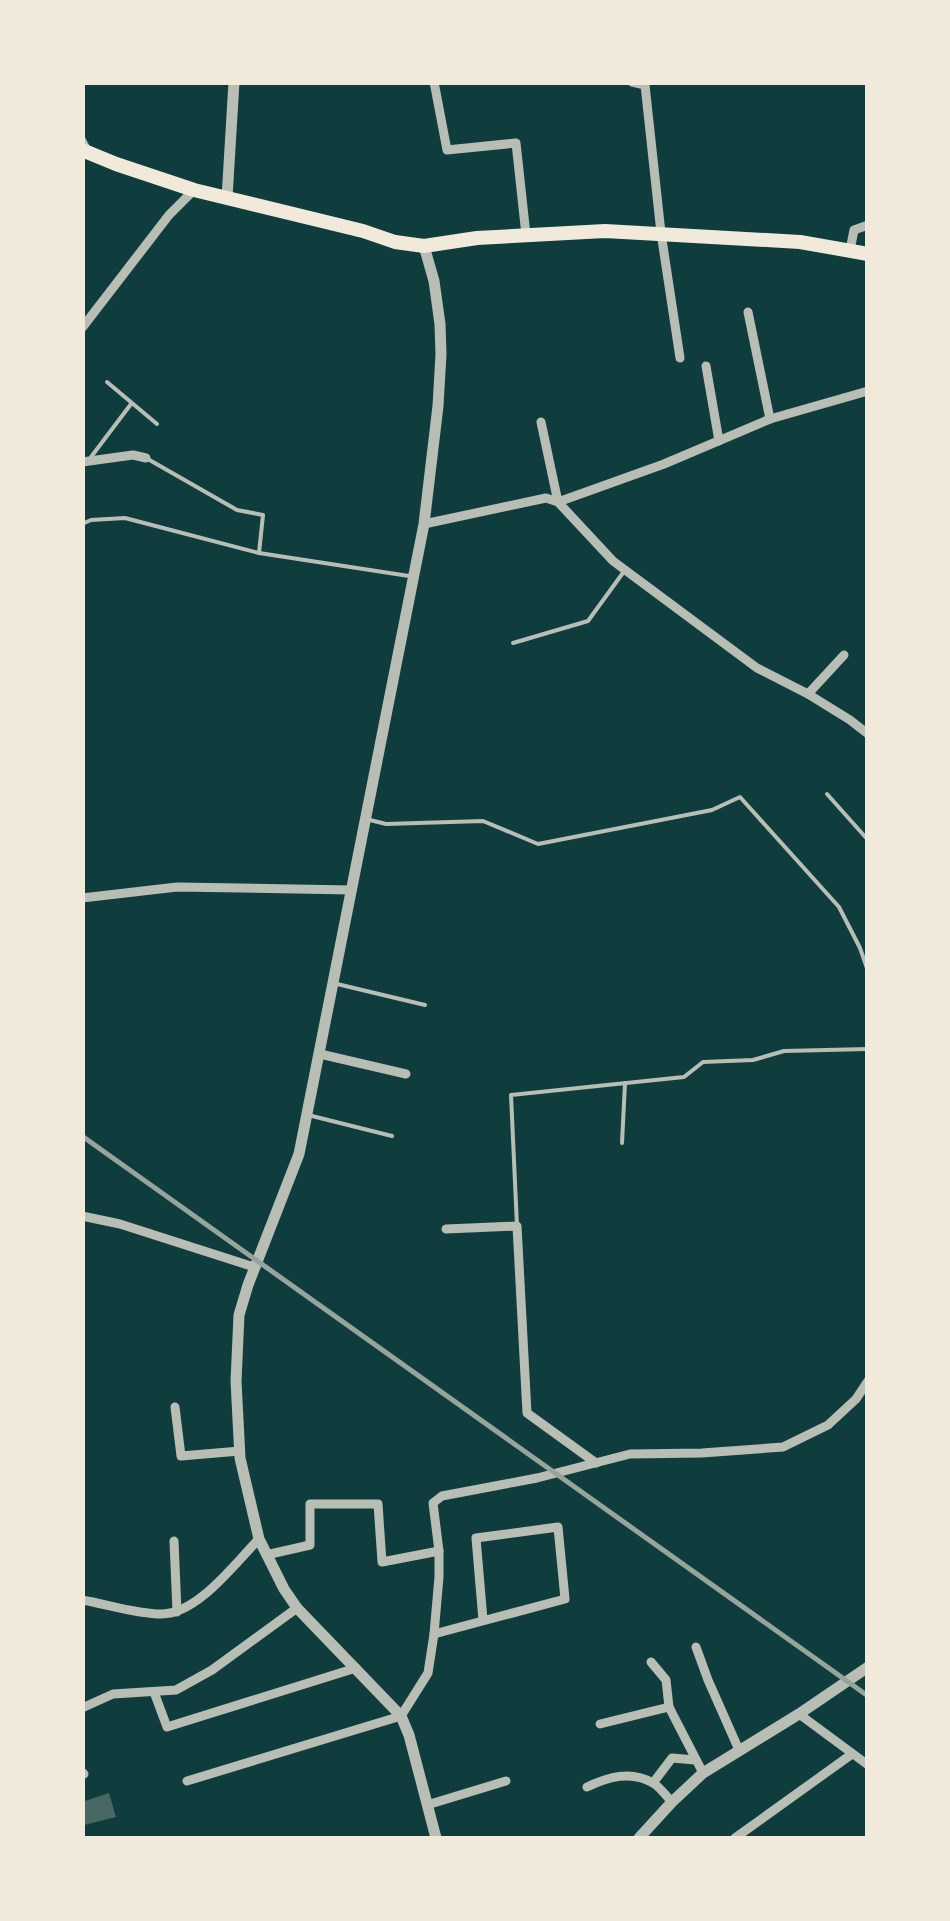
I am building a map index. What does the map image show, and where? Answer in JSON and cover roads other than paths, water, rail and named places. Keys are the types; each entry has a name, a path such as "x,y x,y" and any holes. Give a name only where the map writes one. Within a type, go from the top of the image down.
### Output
{"main road":[{"path":"86,152 194,190 424,246 605,231 800,242 868,254"}],"street":[{"path":"227,198 234,82"},
{"path":"434,82 447,150 516,143 526,235"},
{"path":"632,82 645,85 680,358"},
{"path":"82,328 169,215 194,190"},
{"path":"850,250 854,230 868,224"},
{"path":"424,246 434,281 441,354 424,524 307,1115 294,1169 254,1267 239,1316 236,1382 240,1451 266,1555 297,1608 401,1716 410,1734 436,1838"},
{"path":"748,312 770,419"},
{"path":"706,366 720,441"},
{"path":"558,502 664,464 770,419 868,391"},
{"path":"542,422 558,502"},
{"path":"85,461 132,455 146,458"},
{"path":"424,524 546,498 558,502 624,570 757,668 808,694 868,734"},
{"path":"808,694 844,655"},
{"path":"82,898 177,887 352,890"},
{"path":"320,1054 406,1074"},
{"path":"82,1216 120,1224 254,1267"},
{"path":"446,1229 518,1226 527,1413 596,1463"},
{"path":"187,1781 401,1716 428,1674 439,1551 433,1504 442,1496 630,1454 783,1447 828,1425 856,1399 868,1380"},
{"path":"176,1407 181,1456 240,1451"},
{"path":"266,1555 310,1546 310,1504 378,1504 382,1562 439,1551"},
{"path":"434,1634 565,1598 558,1527 476,1538 483,1620"},
{"path":"82,1600 160,1614 177,1612 200,1598 259,1539"},
{"path":"174,1541 177,1612"},
{"path":"82,1708 113,1694 176,1690 212,1670 297,1608"},
{"path":"696,1648 739,1750"},
{"path":"651,1662 666,1680 669,1707 703,1773"},
{"path":"639,1838 703,1773 868,1667"},
{"path":"154,1692 167,1727 356,1668"},
{"path":"600,1724 669,1707"},
{"path":"799,1714 868,1764"},
{"path":"735,1838 852,1754"},
{"path":"653,1783 672,1758 694,1760"},
{"path":"587,1787 608,1777 625,1775 653,1783 672,1802"},
{"path":"428,1805 506,1781"}],"lane":[{"path":"82,136 86,152"},
{"path":"107,382 157,424"},
{"path":"85,461 131,404"},
{"path":"146,458 237,510 263,515 259,553"},
{"path":"82,524 125,518 259,553 414,576"},
{"path":"513,643 588,621 624,570"},
{"path":"827,794 868,840"},
{"path":"365,819 386,824 483,821 538,844 712,810 740,797 839,907 868,971"},
{"path":"333,982 426,1005"},
{"path":"518,1226 511,1095 684,1078 703,1062 753,1060 784,1051 868,1050"},
{"path":"622,1142 625,1084"},
{"path":"307,1115 392,1136"}],"railway":[{"path":"82,1136 868,1696"}]}
